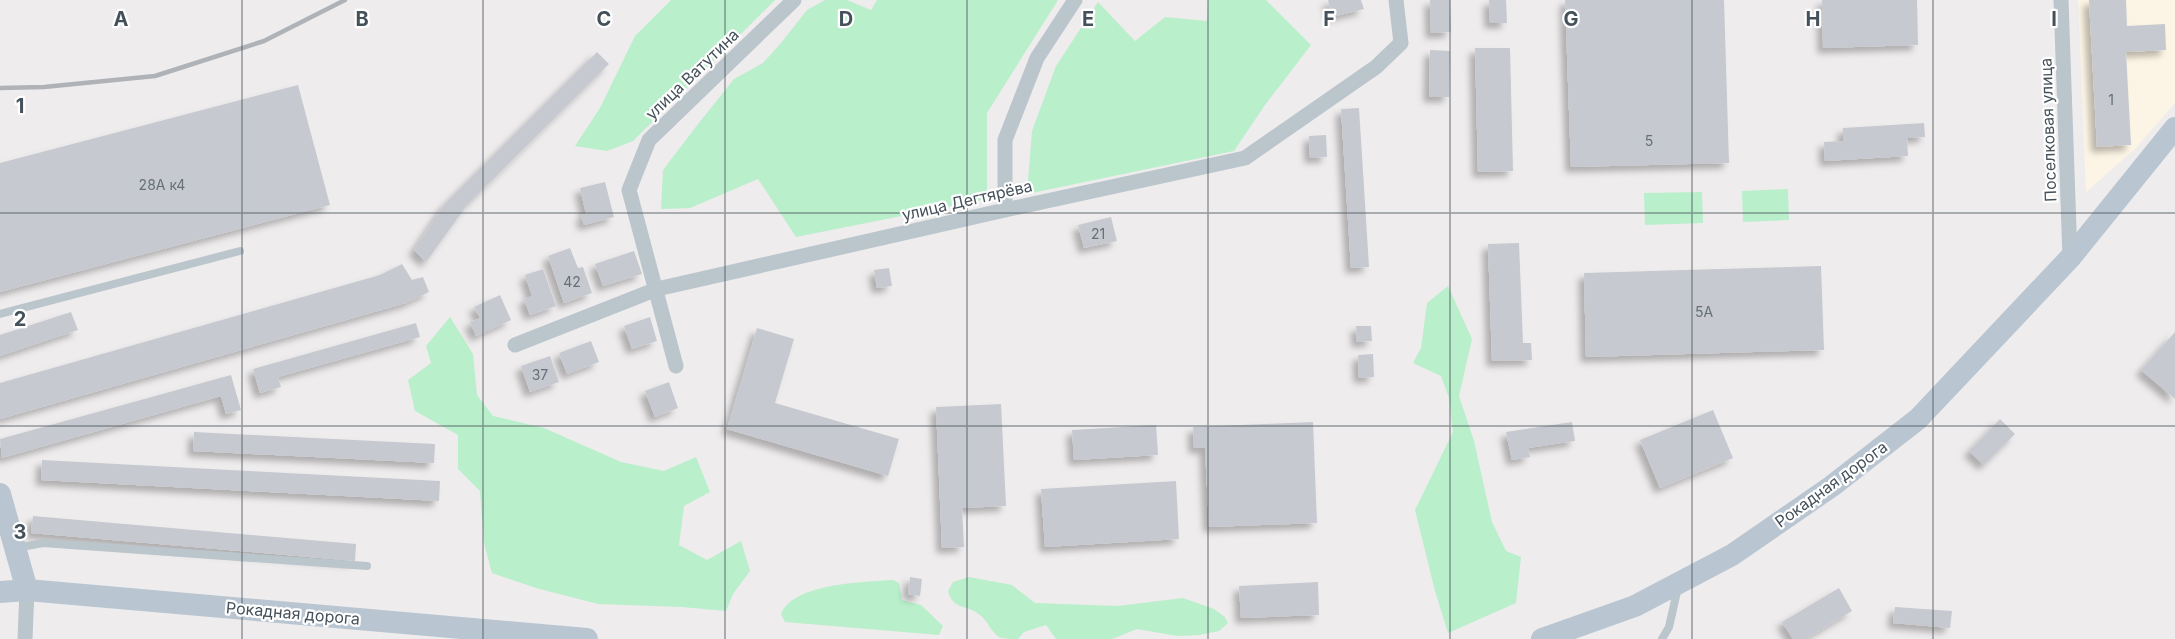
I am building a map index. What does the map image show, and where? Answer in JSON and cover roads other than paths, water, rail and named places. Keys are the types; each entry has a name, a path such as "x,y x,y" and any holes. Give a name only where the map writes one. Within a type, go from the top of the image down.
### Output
{"main road":[{"name":"Рокадная дорога","path":"1542,639 1635,606 1732,555 1832,486 1918,419 2070,258 2175,128"},
{"path":"0,494 27,590"},
{"name":"Рокадная дорога","path":"0,592 27,590 587,639"}],"street":[{"name":"улица Ватутина","path":"676,366 629,190 649,140 794,0"},
{"path":"1005,210 1005,140 1036,58 1075,0"},
{"name":"улица Дегтярёва","path":"515,345 657,289 1245,158 1376,67 1401,43 1396,0"},
{"name":"Поселковая улица","path":"2061,0 2070,258"},
{"path":"25,639 27,590"}],"lane":[{"path":"0,314 240,251"},
{"path":"15,548 44,543 367,566"},
{"path":"1662,639 1669,627 1678,583"}],"railway":[{"path":"0,88 44,87 155,76 264,41 345,0"}]}
